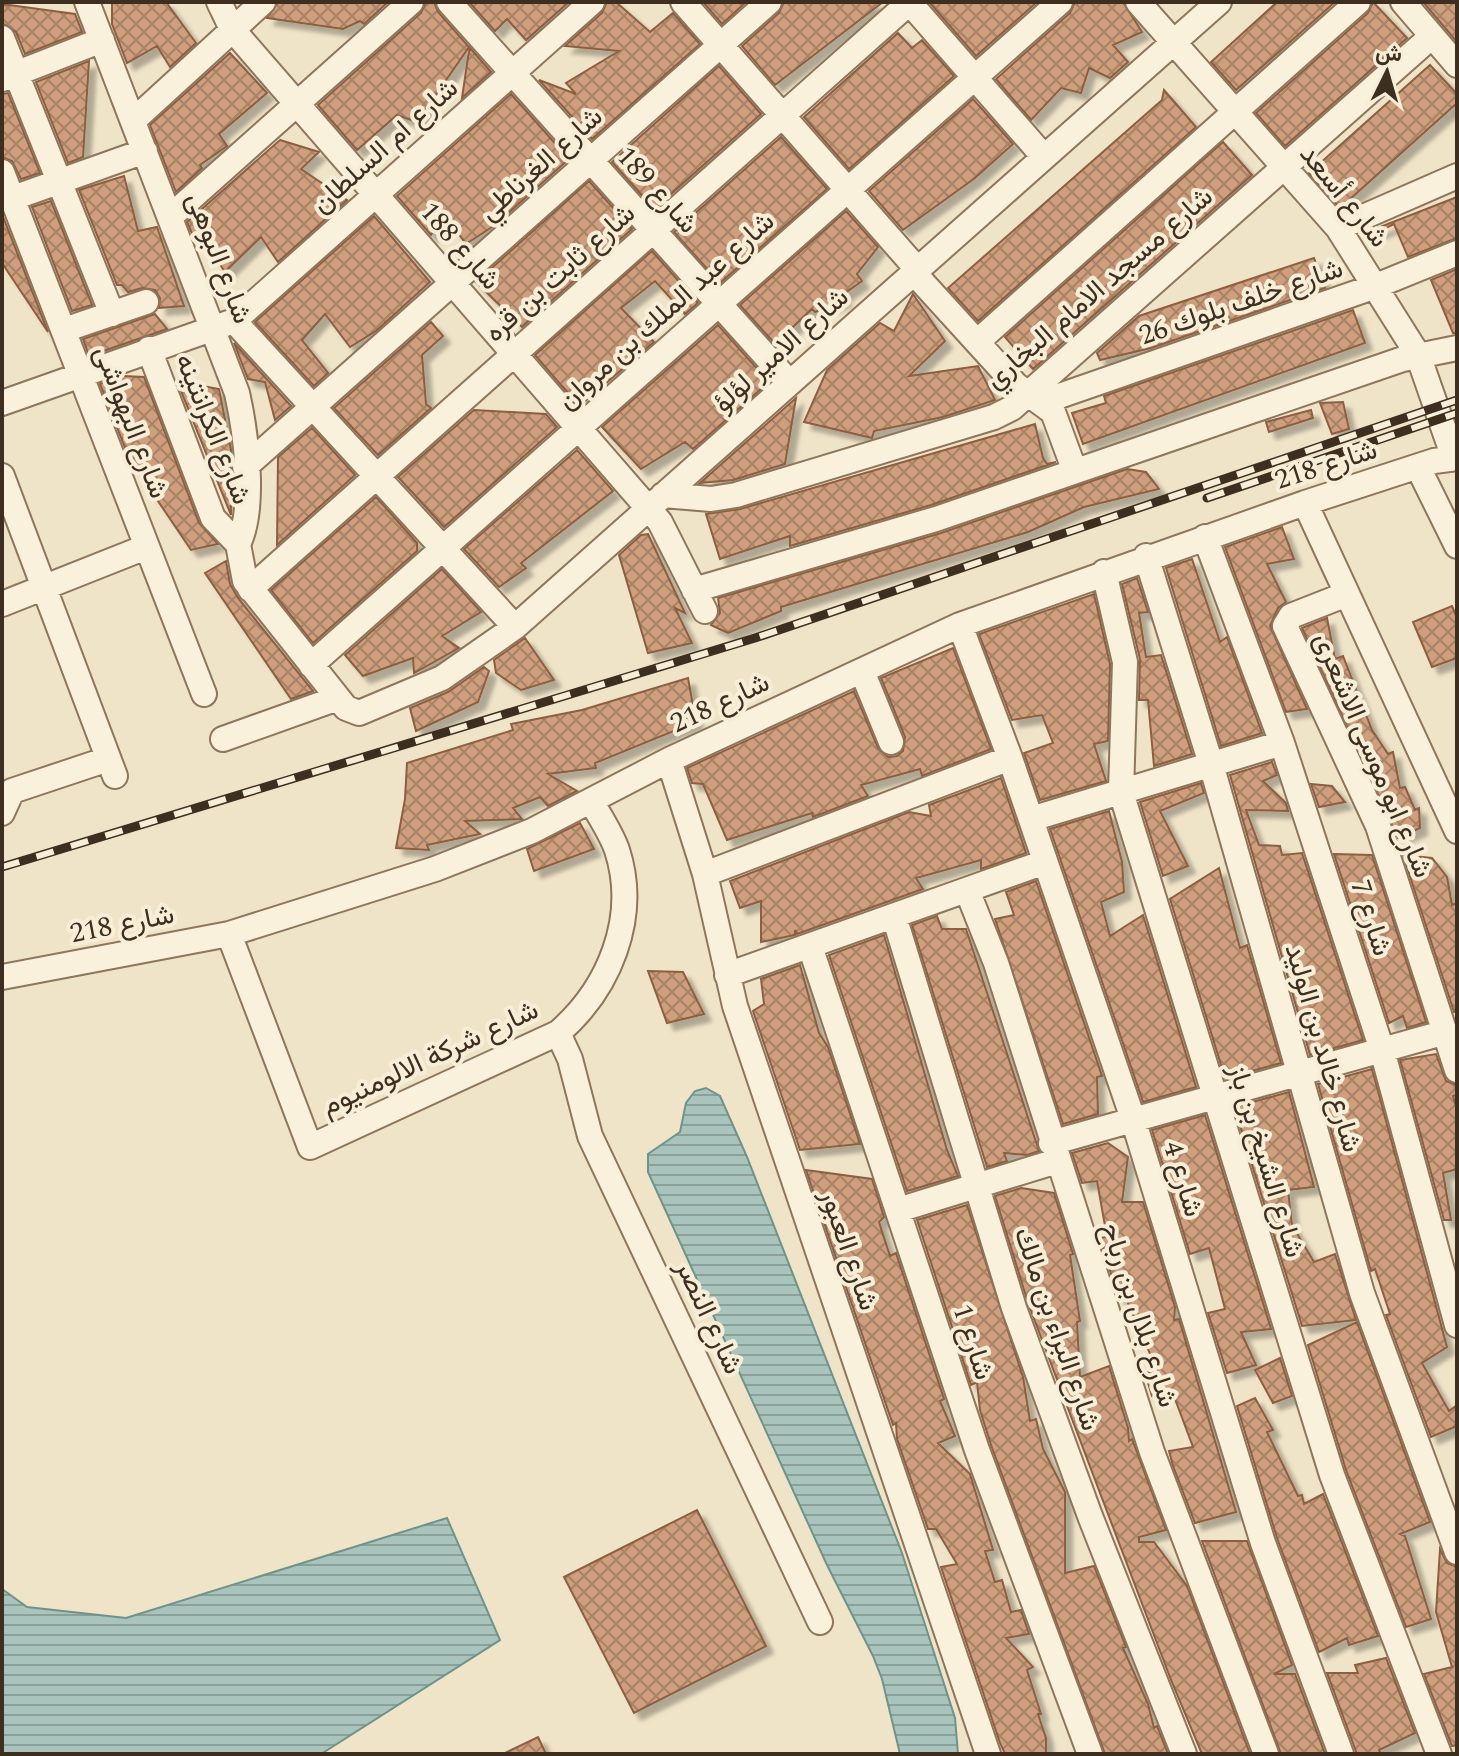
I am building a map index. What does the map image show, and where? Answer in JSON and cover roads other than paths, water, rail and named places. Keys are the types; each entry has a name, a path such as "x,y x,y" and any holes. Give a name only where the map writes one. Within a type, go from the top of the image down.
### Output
{"street":[{"name":"شارع البوهى","path":"87,2 171,216 224,325 243,423 247,514 238,544"},
{"name":"شارع 188","path":"219,2 247,12 297,104 579,428 655,502 699,600 1074,469"},
{"path":"171,216 411,2"},
{"name":"شارع 189","path":"449,2 789,382"},
{"name":"شارع ام السلطان","path":"224,325 592,2"},
{"path":"683,2 977,342 1059,424 1074,469 1418,355 1457,348"},
{"name":"شارع الغرناطي","path":"245,467 769,2"},
{"path":"909,2 1044,157"},
{"name":"شارع ثابت بن قره","path":"250,589 909,2"},
{"name":"شارع عبد الملك بن مروان","path":"311,665 1060,2"},
{"name":"شارع أسعد","path":"1138,2 1338,228 1418,355 1456,458"},
{"name":"شارع الامير لؤلؤ","path":"363,711 442,678 515,627 1219,2"},
{"path":"977,342 1358,2"},
{"path":"1403,2 1457,65"},
{"path":"133,121 247,12"},
{"name":"شارع مسجد الامام البخاري","path":"655,502 736,495 994,417 1035,399 1284,167 1432,36"},
{"path":"2,38 9,76 59,181 112,314"},
{"path":"9,76 102,40"},
{"path":"13,198 145,151"},
{"name":"شارع البهواشى","path":"2,172 204,694"},
{"path":"1338,228 1457,176"},
{"name":"شارع خلف بلوك 26","path":"1035,399 1376,286 1457,253"},
{"path":"64,330 146,302"},
{"path":"2,403 224,325 313,407 515,627"},
{"name":"شارع الكرانتينه","path":"149,349 213,518 238,544 241,572 250,589 350,711 363,711"},
{"name":"شارع 218","path":"2,977 229,934 484,851 669,760 960,625 1146,556 1418,467 1456,458"},
{"path":"1418,467 1457,546"},
{"path":"2,476 111,767 12,791 4,797"},
{"path":"1305,503 1347,594 1449,795 1457,831"},
{"name":"شارع 7","path":"1205,537 1282,743 1382,1050 1457,1325"},
{"path":"2,604 146,547"},
{"name":"شارع خالد بن الوليد","path":"1146,556 1211,764 1362,1293 1457,1552"},
{"name":"شارع الشيخ بن باز","path":"1104,572 1125,662 1121,792 1332,1475 1439,1754"},
{"name":"شارع ابو موسى الاشعرى","path":"1347,594 1291,616 1285,626 1378,826 1457,1070"},
{"name":"شارع 4","path":"960,625 1010,758 1133,1119 1263,1543 1341,1754"},
{"path":"862,671 891,742"},
{"path":"223,739 338,698"},
{"path":"1031,819 1282,743"},
{"path":"705,874 1010,758"},
{"name":"شارع العبور","path":"669,760 705,874 727,975 988,1754"},
{"name":"شارع شركة الالومنيوم","path":"229,934 310,1147 558,1033 590,1002 602,984 618,942 621,921 620,860 591,801"},
{"path":"727,975 1045,862"},
{"name":"شارع بلال بن رباح","path":"967,890 996,963 1152,1452 1266,1754"},
{"name":"شارع البراء بن مالك","path":"894,916 1014,1308 1184,1754"},
{"name":"شارع 1","path":"810,946 977,1450 1090,1754"},
{"path":"898,1210 978,1185 1133,1119 1446,1032"},
{"name":"شارع النصر","path":"558,1033 570,1059 590,1136 820,1622"}],"water":[{"path":"706,1088 720,1096 747,1157 902,1553 955,1718 958,1754 900,1754 882,1679 873,1656 827,1565 648,1172 648,1154 680,1132 686,1103 695,1091"},
{"path":"447,1518 500,1640 321,1754 2,1754 2,1589 27,1607 126,1618"}],"railway":[{"path":"2,867 755,638 1457,400"},
{"path":"1207,498 1457,413"}]}
